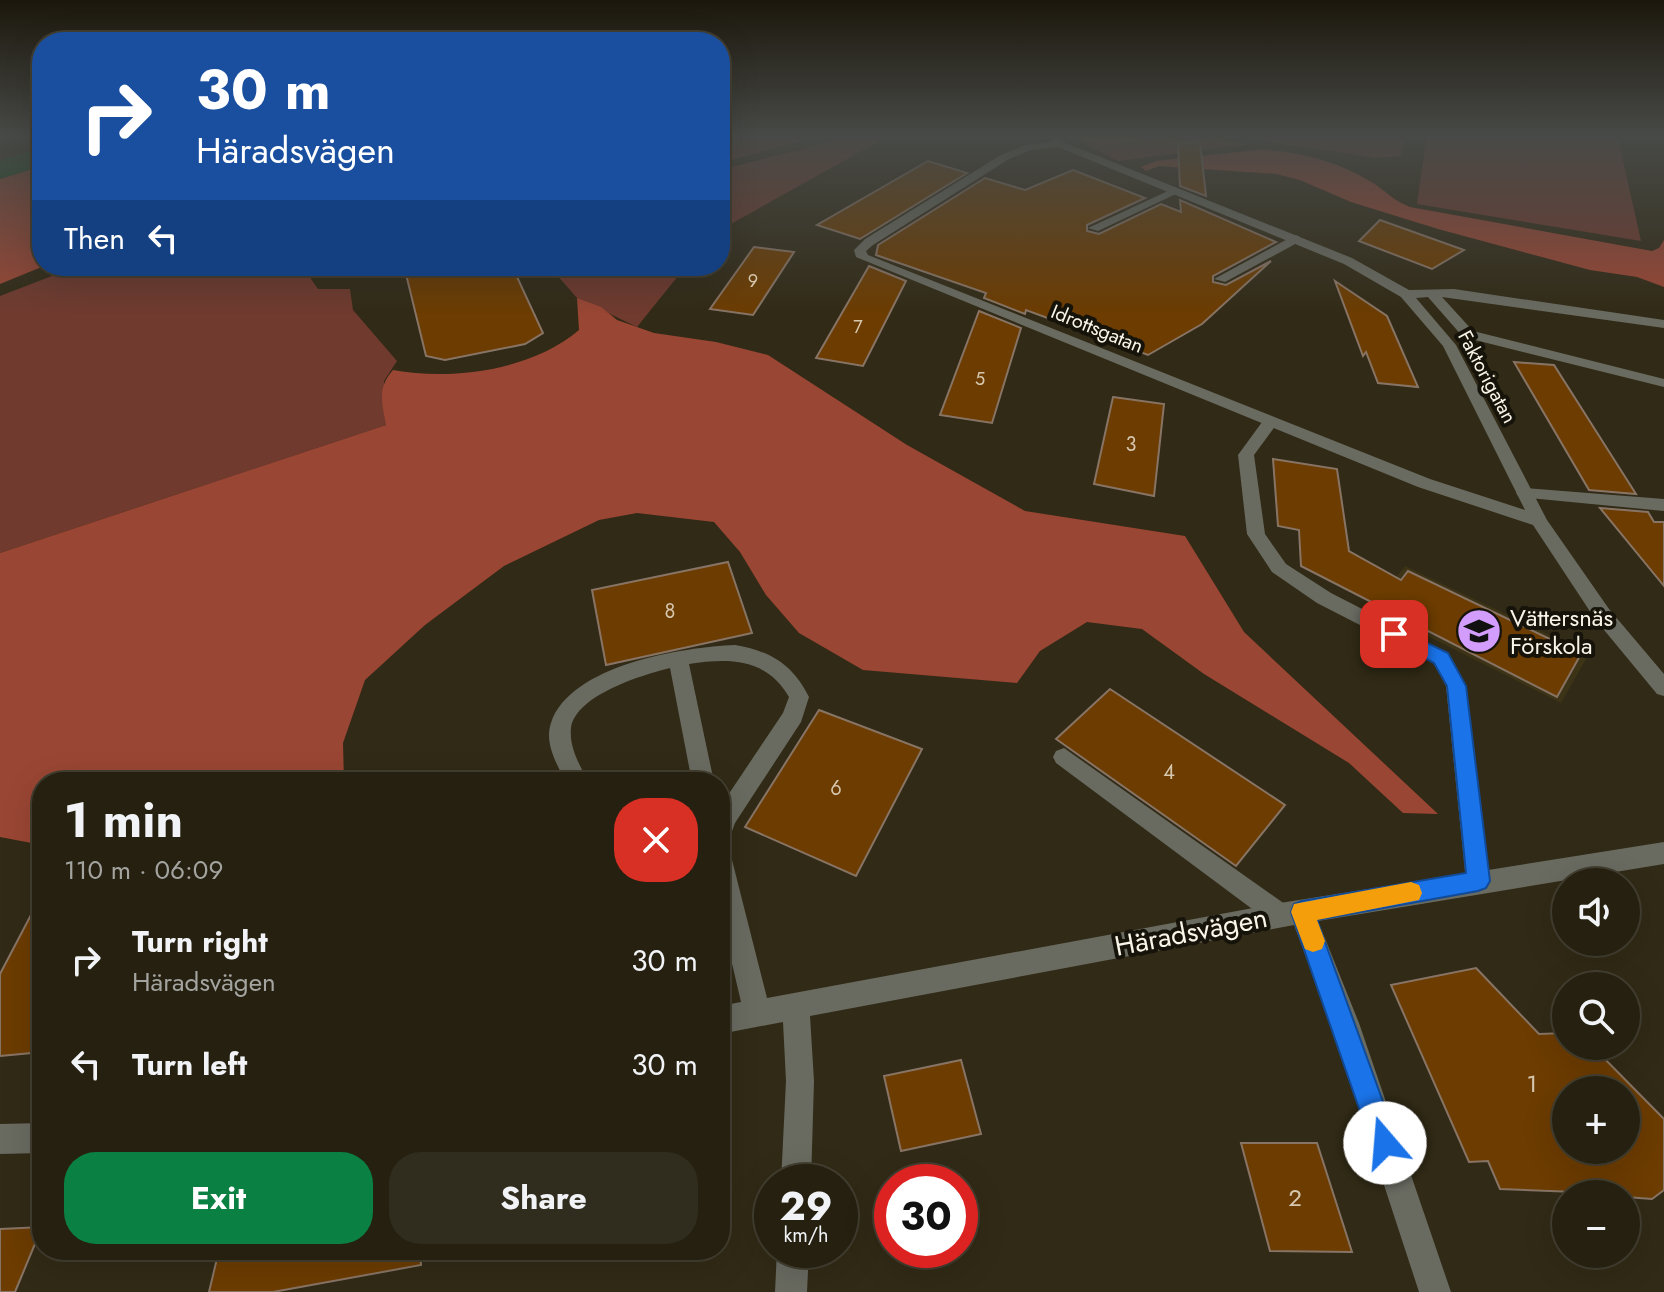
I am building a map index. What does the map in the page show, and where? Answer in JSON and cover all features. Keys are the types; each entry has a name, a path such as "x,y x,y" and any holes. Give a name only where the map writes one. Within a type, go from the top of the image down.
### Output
{"street":[{"name":"Idrottsgatan","path":"945,194 869,242 860,250 862,257 1439,489 1539,521"},
{"path":"1094,228 1169,194"},
{"name":"Faktorigatan","path":"1180,194 1348,261 1406,294 1449,345 1539,521 1602,614 1664,688"},
{"path":"1220,279 1295,239"},
{"path":"1431,293 1468,334 1664,383"},
{"path":"1406,294 1454,293 1664,324"},
{"path":"1271,421 1246,455 1256,534 1279,568 1324,598 1441,658 1456,686 1478,881"},
{"path":"1525,493 1664,505"},
{"path":"572,772 560,746 562,720 582,699 626,671 678,658 722,652 755,656 779,670 799,697 793,716 730,811"},
{"path":"678,658 701,772"},
{"path":"1064,757 1291,914 1345,1023 1435,1292"},
{"name":"Häradsvägen","path":"730,1018 1291,914 1664,853"},
{"path":"730,901 757,1013"},
{"path":"796,1005 800,1081 797,1164"},
{"path":"0,1139 32,1138"},
{"path":"791,1292 792,1268"}],"shaded area":[{"path":"0,194 32,194 32,271 0,284"},
{"path":"730,194 784,194 730,224"},
{"path":"1333,194 1388,194 1410,207 1652,251 1659,248 1664,240 1664,287 1637,277 1590,270 1438,229"},
{"path":"1418,194 1631,194 1641,241 1417,204"},
{"path":"52,276 309,276 318,289 350,289 353,310 397,361 384,381 386,425 0,553 0,296"},
{"path":"558,276 678,276 637,327 577,298"},
{"path":"577,298 601,307 617,320 654,333 716,342 768,355 907,445 1025,511 1185,536 1244,632 1438,814 1403,813 1349,763 1204,674 1142,629 1087,622 1040,651 1017,683 863,670 799,633 766,595 740,552 714,522 637,513 599,520 504,566 425,625 365,680 343,743 344,772 32,772 32,843 0,837 0,553 386,425 383,390 393,370 441,374 491,369 539,355 579,330"},
{"name":"Vättersnäs Förskola","path":"1405,566 1589,654 1561,703 1372,608"}],"building":[{"path":"870,194 932,194 860,239 817,225"},
{"path":"959,194 1135,194 1145,198 1087,225 1087,231 1099,234 1161,204 1181,212 1180,200 1276,242 1213,276 1213,282 1226,285 1271,261 1202,324 1148,355 1026,310 1025,314 984,298 986,293 876,255 878,245"},
{"path":"1380,220 1464,250 1432,269 1359,241"},
{"path":"754,247 794,252 753,315 710,309"},
{"path":"869,266 906,281 863,366 816,358"},
{"path":"406,276 517,276 543,333 525,344 445,360 426,356"},
{"path":"1335,281 1387,316 1418,387 1378,383 1366,352 1363,356"},
{"path":"979,311 1021,328 992,423 940,415"},
{"path":"1514,362 1554,365 1636,494 1589,490"},
{"path":"1113,397 1164,404 1154,496 1094,484"},
{"path":"1273,459 1337,469 1349,551 1401,580 1408,571 1581,654 1557,697 1301,566 1299,530 1278,526"},
{"path":"1600,508 1648,512 1654,522 1664,522 1664,586"},
{"path":"728,562 752,633 606,665 592,590"},
{"path":"1110,689 1285,805 1236,866 1056,739"},
{"path":"819,710 922,749 856,876 745,827"},
{"path":"32,913 32,1053 0,1056 0,974"},
{"path":"1476,968 1539,1034 1552,1034 1552,1060 1606,1060 1622,1076 1552,1076 1552,1164 1640,1164 1640,1095 1664,1119 1664,1190 1652,1199 1640,1198 1640,1180 1552,1180 1552,1191 1500,1189 1488,1161 1469,1162 1391,985"},
{"path":"961,1060 981,1134 901,1151 884,1076"},
{"path":"1241,1143 1317,1143 1352,1252 1270,1251"},
{"path":"32,1227 32,1251 15,1292 0,1292 0,1229"},
{"path":"217,1260 421,1260 421,1265 273,1292 209,1292"}],"slow traffic":[{"path":"1313,941 1302,912 1411,893"}],"place":[{"name":"Vättersnäs Förskola","path":"1479,631"}],"route":[{"path":"1385,1143 1345,1023 1302,912 1478,881 1456,686 1441,658 1394,634"}]}
